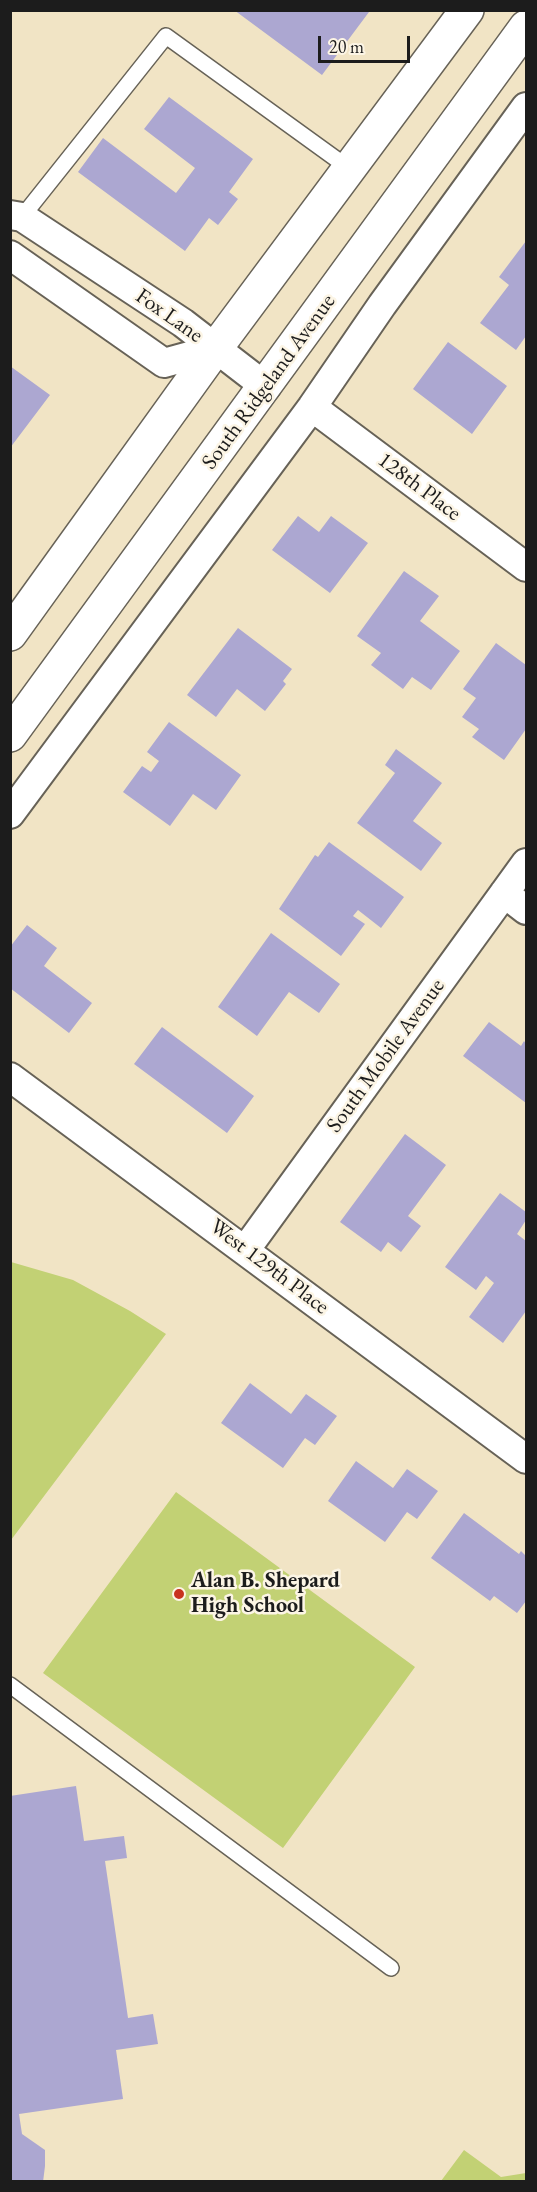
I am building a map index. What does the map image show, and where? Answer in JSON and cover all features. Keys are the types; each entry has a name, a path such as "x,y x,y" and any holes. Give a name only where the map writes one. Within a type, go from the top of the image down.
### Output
{"main road":[{"path":"10,634 215,349 351,170 467,10"},
{"name":"South Ridgeland Avenue","path":"10,735 266,387 526,27"}],"street":[{"path":"10,814 312,407 382,305 526,107"},
{"name":"Fox Lane","path":"16,216 183,323 215,349"},
{"name":"Fox Lane","path":"10,255 164,363 215,349"},
{"path":"215,349 266,387"},
{"name":"128th Place","path":"312,407 526,567"},
{"name":"South Mobile Avenue","path":"246,1249 515,902 526,863"},
{"name":"West 129th Place","path":"10,1077 246,1249 526,1459"}],"lane":[{"path":"16,216 166,36 351,170"},
{"path":"10,1684 391,1968"}],"green space":[{"path":"11,1262 73,1280 130,1311 166,1334 11,1540"},
{"path":"176,1492 415,1667 283,1848 43,1673"},
{"path":"464,2150 501,2177 526,2173 526,2181 441,2181"}],"building":[{"path":"234,10 367,10 369,12 322,75"},
{"path":"169,97 253,159 229,192 238,199 218,225 209,218 185,251 78,172 103,138 176,193 195,168 144,129"},
{"path":"526,241 526,336 516,350 480,323 509,285 499,277"},
{"path":"448,342 507,386 472,434 413,389"},
{"path":"10,366 50,395 10,448"},
{"path":"298,516 319,532 331,516 368,543 330,593 272,550"},
{"path":"404,571 439,596 420,621 460,651 431,690 412,677 403,689 371,665 381,653 357,636"},
{"path":"238,628 292,669 283,681 286,684 265,711 237,689 216,717 187,695"},
{"path":"496,643 526,665 526,729 504,760 472,737 479,729 462,717 476,698 463,689"},
{"path":"169,722 241,775 216,810 193,794 170,826 123,792 142,766 151,772 159,761 147,752"},
{"path":"396,749 442,783 413,821 442,843 421,871 357,823 395,773 385,765"},
{"path":"329,842 404,897 381,928 358,910 353,916 365,924 341,956 279,909 315,855 318,857"},
{"path":"27,925 57,948 44,966 92,1003 69,1033 10,988 10,947"},
{"path":"271,933 340,984 319,1013 289,992 257,1036 218,1007"},
{"path":"489,1022 521,1046 524,1041 526,1044 526,1103 463,1056"},
{"path":"162,1027 254,1096 227,1133 134,1064"},
{"path":"405,1134 446,1165 408,1216 421,1226 401,1252 388,1242 381,1252 340,1222"},
{"path":"500,1193 526,1212 526,1220 517,1234 526,1241 526,1311 503,1343 469,1317 494,1283 486,1276 476,1290 445,1267"},
{"path":"250,1383 291,1414 306,1394 337,1416 315,1445 305,1438 283,1468 221,1423"},
{"path":"356,1461 393,1488 407,1469 438,1491 417,1519 407,1512 385,1542 328,1501"},
{"path":"464,1513 519,1554 521,1551 526,1556 526,1601 517,1613 494,1596 490,1601 431,1558"},
{"path":"76,1786 84,1841 124,1836 127,1858 105,1861 128,2018 153,2014 158,2044 116,2050 123,2099 19,2114 22,2134 45,2150 43,2182 10,2182 10,1796"}],"place":[{"name":"Alan B. Shepard High School","path":"179,1594"}]}
